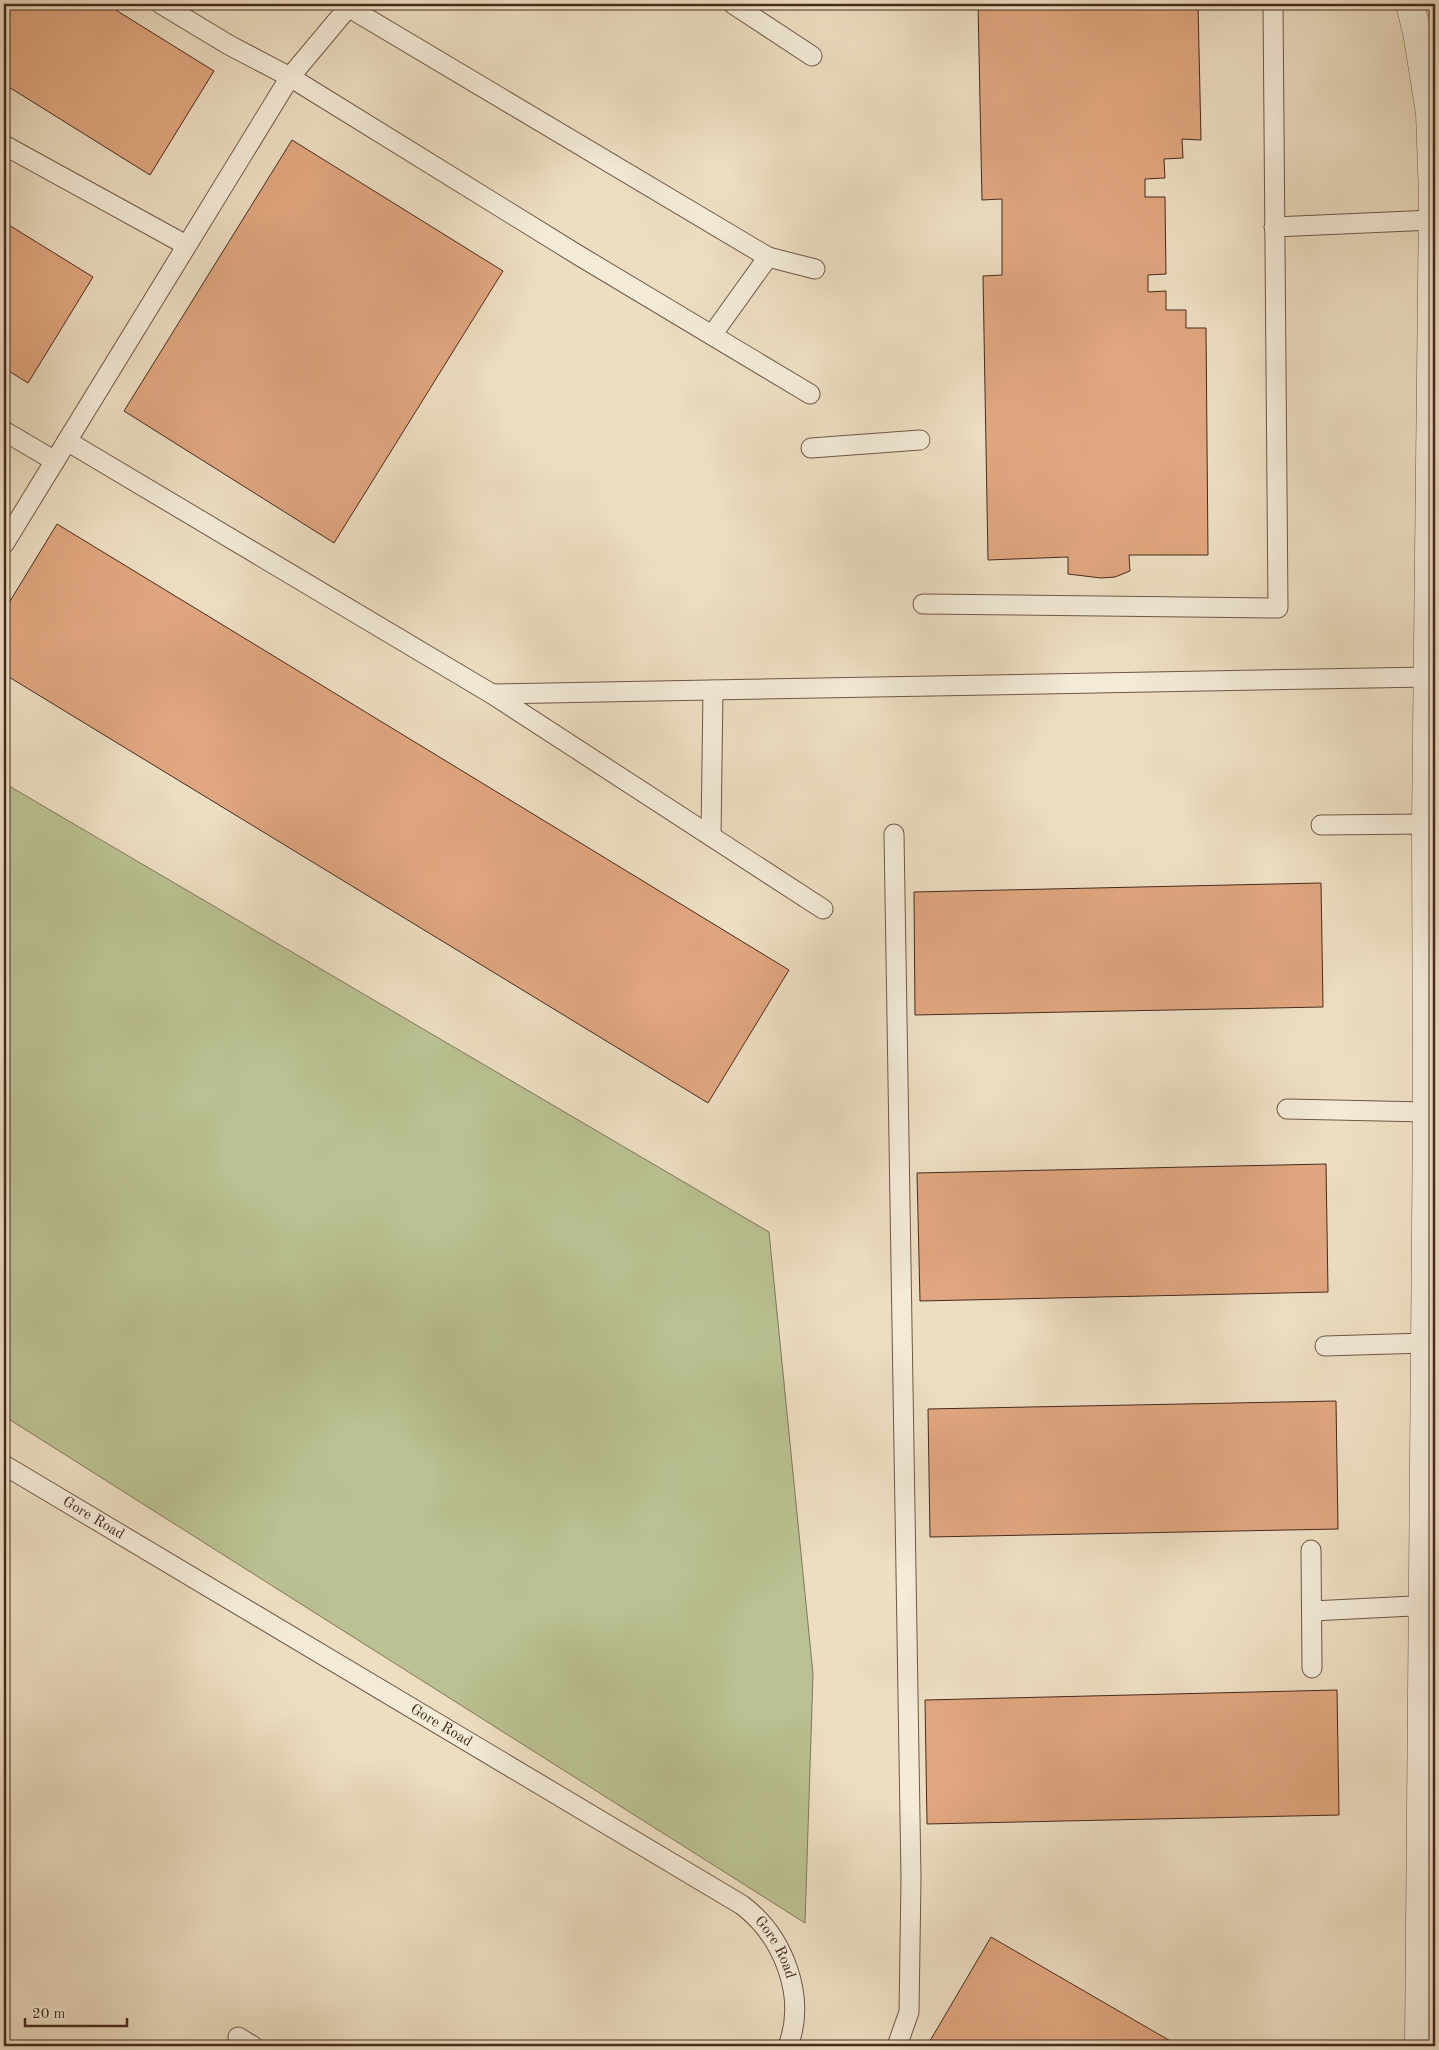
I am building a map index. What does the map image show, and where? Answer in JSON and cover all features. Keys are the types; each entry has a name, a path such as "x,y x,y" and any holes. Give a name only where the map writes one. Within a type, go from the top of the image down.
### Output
{"street":[{"path":"1410,4 1417,32 1430,113 1433,220 1432,509 1428,677 1431,735 1426,824 1431,1051 1427,1112 1425,1344 1430,1382 1428,1947 1420,2046"}],"lane":[{"path":"161,4 229,45 290,77 810,394"},
{"path":"733,4 812,56"},
{"path":"923,604 1278,608 1273,4"},
{"path":"4,544 290,77 348,5 768,257 816,269"},
{"path":"4,145 186,245"},
{"path":"1274,227 1433,220"},
{"path":"712,335 768,257"},
{"path":"4,431 55,460"},
{"path":"811,448 920,440"},
{"path":"67,441 492,694 823,909"},
{"path":"492,694 1428,677"},
{"path":"711,836 713,690"},
{"path":"1321,826 1426,824"},
{"path":"894,834 911,1879 909,2012 897,2046"},
{"path":"1287,1109 1427,1112"},
{"path":"1325,1346 1425,1344"},
{"name":"Gore Road","path":"4,1465 742,1905 752,1913 775,1941 790,1974 794,1998 792,2035 788,2046"},
{"path":"1311,1550 1312,1668"},
{"path":"1312,1610 1429,1605"}],"green space":[{"path":"4,783 769,1232 813,1674 805,1923 4,1416"}],"building":[{"path":"4,4 106,4 214,71 150,175 4,84"},
{"path":"978,4 1198,4 1201,140 1182,139 1183,158 1164,159 1165,178 1145,179 1145,197 1165,197 1166,274 1148,275 1148,292 1166,291 1166,310 1186,310 1186,328 1206,328 1208,555 1129,555 1130,571 1115,577 1101,578 1068,574 1068,557 988,560 983,276 1002,275 1002,199 982,200"},
{"path":"292,140 503,271 334,543 124,411"},
{"path":"4,222 93,277 28,383 4,368"},
{"path":"57,524 789,970 708,1103 4,674 4,611"},
{"path":"1321,883 1323,1007 915,1015 914,892"},
{"path":"1326,1164 1328,1292 920,1301 917,1173"},
{"path":"1336,1401 1338,1529 930,1537 928,1409"},
{"path":"1337,1690 1339,1815 927,1824 925,1700"},
{"path":"991,1937 1179,2046 927,2046"}]}
